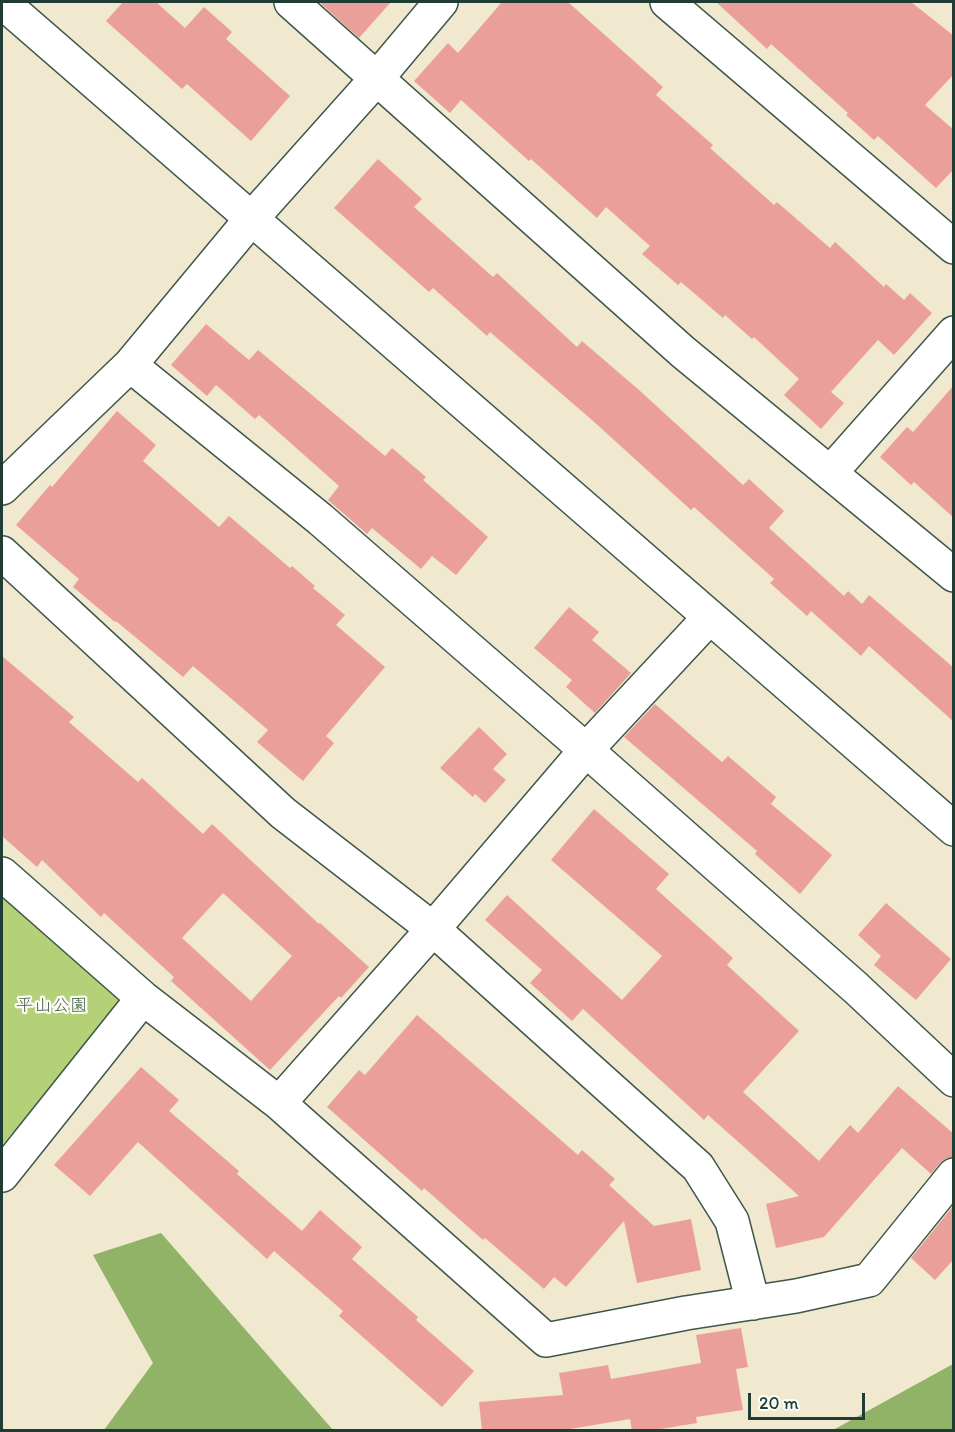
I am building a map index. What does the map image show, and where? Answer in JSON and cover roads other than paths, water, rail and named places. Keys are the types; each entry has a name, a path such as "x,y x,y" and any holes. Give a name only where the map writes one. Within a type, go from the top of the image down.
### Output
{"street":[{"path":"2,2 954,829"},
{"path":"291,2 378,77 683,352 954,575"},
{"path":"2,488 130,365 252,218 378,77 441,2"},
{"path":"668,2 954,247"},
{"path":"831,472 954,333"},
{"path":"130,365 320,519 856,988 954,1080"},
{"path":"2,553 284,813 434,929 698,1167 732,1221 753,1304"},
{"path":"279,1103 434,929 586,750 709,618"},
{"path":"2,874 143,998 279,1103 546,1340 686,1313 753,1304 868,1280 954,1175"},
{"path":"2,1175 143,998"}],"park label":[{"name":"平山公園","path":"52,1006"}]}
